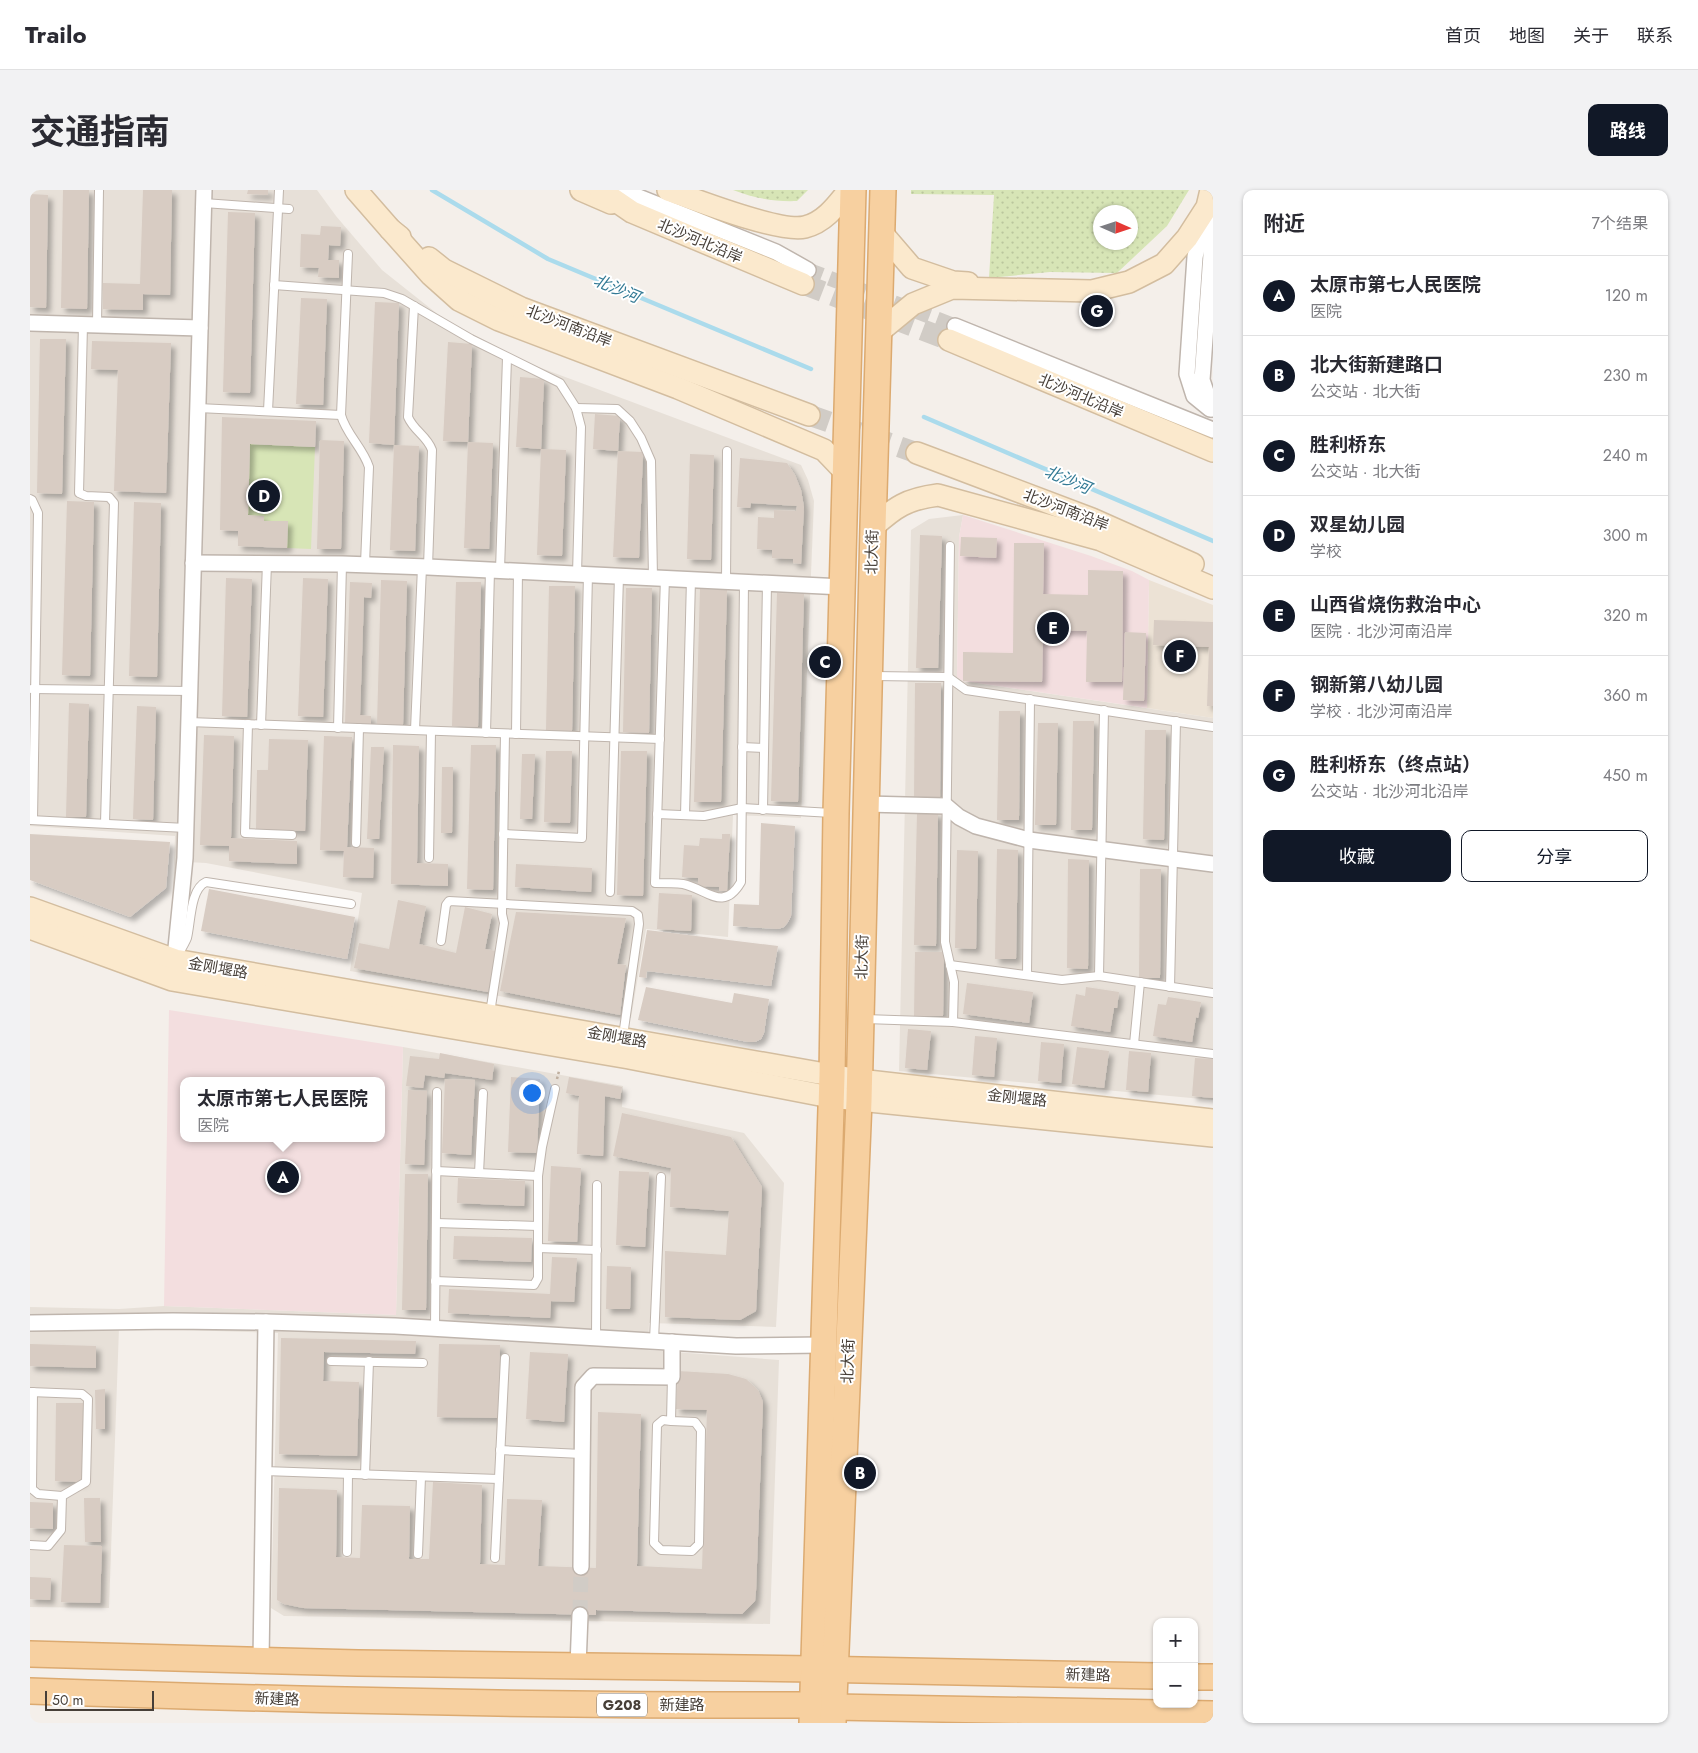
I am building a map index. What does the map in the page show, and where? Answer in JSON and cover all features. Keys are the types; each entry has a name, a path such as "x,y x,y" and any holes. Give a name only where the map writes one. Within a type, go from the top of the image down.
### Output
{"main road":[{"name":"北大街","path":"825,1670 817,1590 853,190"},
{"name":"北大街","path":"823,1714 859,1090 872,528 883,190"},
{"name":"新建路","path":"30,1654 260,1660 1153,1676"},
{"path":"1198,1677 1213,1677"},
{"name":"新建路","path":"30,1690 358,1701 675,1705 823,1714 1213,1714"}],"street":[{"name":"北沙河南沿岸","path":"356,190 390,229 444,270 521,308 809,415"},
{"path":"581,190 632,212"},
{"name":"北沙河北沿岸","path":"600,190 632,212 806,277"},
{"path":"621,190 776,252 806,277"},
{"path":"668,190 763,222 804,227 823,219 849,190"},
{"path":"882,233 912,268 953,282 1090,286 1127,278 1159,260 1183,236 1208,196"},
{"path":"879,332 913,304 952,288 1092,291 1129,282 1164,264 1187,238 1208,196"},
{"path":"1208,196 1211,255 1202,380 1212,409"},
{"path":"174,970 185,858 204,197"},
{"path":"390,229 431,275 458,300 499,320 678,388 824,450 845,472"},
{"path":"30,323 200,328"},
{"path":"952,333 1213,430"},
{"name":"北沙河北沿岸","path":"952,333 1213,450"},
{"name":"北沙河南沿岸","path":"917,453 1092,518 1213,573"},
{"path":"872,528 895,508 920,497 938,495 1101,540 1213,588"},
{"path":"193,563 365,564 843,587"},
{"path":"866,804 946,806 959,817 976,826 1028,840 1213,864"},
{"name":"金刚堰路","path":"30,908 174,970"},
{"path":"30,928 174,970 488,1024 639,1060 831,1086"},
{"name":"金刚堰路","path":"488,1024 622,1038 831,1086 859,1090 1213,1120"},
{"path":"859,1090 1213,1136"},
{"path":"30,1323 266,1322 435,1328 736,1346 823,1345"},
{"path":"260,1660 266,1322"},
{"path":"580,1567 583,1387 593,1376 672,1377 672,1342"},
{"path":"578,1666 580,1615"}],"lane":[{"path":"99,190 79,492 86,496 109,497 114,502 105,824"},
{"path":"268,411 279,190"},
{"path":"204,197 290,209"},
{"path":"348,254 341,415 343,424 366,456 370,467 365,564"},
{"path":"274,285 384,293 402,299 507,358 560,384 576,408 581,427 584,736 582,838 503,834"},
{"path":"414,306 408,417 412,426 428,441 432,450 415,730"},
{"path":"486,733 507,358"},
{"path":"198,408 341,415"},
{"path":"576,408 618,409 630,421 652,461 659,578 660,739 655,883 684,884 713,897 723,898 731,896 741,882 744,582"},
{"path":"726,581 727,451"},
{"path":"30,499 38,512 32,689 31,820 186,828"},
{"path":"950,546 945,942 954,982 953,1022"},
{"path":"261,725 267,563"},
{"path":"338,728 342,564"},
{"path":"516,734 518,571"},
{"path":"610,892 619,576"},
{"path":"685,815 692,579"},
{"path":"763,810 767,583"},
{"path":"869,676 948,677 966,690 1213,727"},
{"path":"32,689 190,691"},
{"path":"1027,975 1030,699"},
{"path":"1098,976 1104,710"},
{"path":"1170,986 1176,721"},
{"path":"188,722 660,739"},
{"path":"248,724 244,833 292,835"},
{"path":"356,843 359,728"},
{"path":"429,858 431,731"},
{"path":"488,1024 504,922 502,904 505,734"},
{"path":"742,747 764,748"},
{"path":"657,814 704,816 742,808 836,813"},
{"path":"174,970 186,940 196,892 200,884 206,882 351,904"},
{"path":"442,941 446,905 449,901 632,911 638,915 638,924 622,1038"},
{"path":"950,965 1062,980 1098,976 1213,993"},
{"path":"1134,1044 1140,982"},
{"path":"860,1019 953,1022 1213,1054"},
{"path":"436,1281 534,1284 538,1278 538,1176 542,1147 555,1089"},
{"path":"435,1328 437,1092"},
{"path":"479,1173 483,1093"},
{"path":"436,1171 538,1176"},
{"path":"654,1341 661,1177"},
{"path":"596,1338 598,1185"},
{"path":"436,1223 538,1226"},
{"path":"538,1248 597,1250"},
{"path":"496,1558 505,1358"},
{"path":"331,1361 422,1363"},
{"path":"366,1475 370,1362"},
{"path":"671,1421 672,1377"},
{"path":"32,1392 82,1394 88,1399 86,1482 62,1496 38,1494 32,1489 32,1392"},
{"path":"663,1420 671,1421 695,1422 701,1430 699,1544 692,1551 662,1550 654,1543 657,1424 663,1420"},
{"path":"500,1450 582,1454"},
{"path":"264,1471 499,1480"},
{"path":"347,1552 348,1474"},
{"path":"418,1554 421,1476"},
{"path":"30,1545 48,1546 61,1530 62,1496"}],"shaded area":[{"path":"30,190 317,190 336,216 382,270 445,320 525,362 801,465 814,501 801,818 733,815 728,937 646,929 631,1018 350,971 362,893 206,863 187,862 172,921 175,836 30,826"},
{"path":"963,515 959,537 957,677 963,681 1213,718 1213,1100 899,1071 911,530 929,519"},
{"path":"963,515 1091,556 1132,571 1149,580 1147,708 963,681 957,677 959,537"},
{"path":"1149,580 1213,605 1213,718 1147,708"},
{"path":"169,1010 403,1047 396,1315 164,1306"},
{"path":"403,1047 623,1086 622,1107 744,1133 784,1183 776,1327 649,1323 648,1350 779,1360 770,1624 284,1616 271,1608 278,1333 119,1328 109,1608 30,1607 30,1307 119,1309 164,1306 396,1315"}],"green space":[{"path":"733,190 808,190 797,201 781,201 765,199"},
{"path":"911,190 1189,190 1167,226 1117,273 1050,272 989,278 994,195 911,194"},
{"path":"250,444 315,447 311,549 287,548 288,521 264,521 248,515"}],"building":[{"path":"63,190 89,190 87,309 61,308"},
{"path":"143,190 172,190 170,295 143,294 143,310 103,309 103,283 140,284"},
{"path":"248,190 268,190 268,195 247,194"},
{"path":"30,194 48,195 46,308 30,307"},
{"path":"228,212 255,213 250,393 223,392"},
{"path":"321,226 341,227 340,246 329,245 328,260 339,260 339,278 318,277 319,268 300,267 301,234 320,235"},
{"path":"301,298 327,299 323,405 296,404"},
{"path":"375,302 399,303 394,445 369,443"},
{"path":"40,339 66,339 62,494 37,493"},
{"path":"92,341 171,343 166,493 114,491 118,370 91,369"},
{"path":"448,342 472,344 468,442 443,441"},
{"path":"520,377 544,379 541,449 516,447"},
{"path":"595,414 620,416 618,451 593,449"},
{"path":"222,417 316,421 315,447 250,444 248,515 264,516 264,521 288,521 287,548 238,546 238,531 220,530"},
{"path":"320,440 344,441 341,549 317,549"},
{"path":"468,442 493,443 489,549 464,548"},
{"path":"394,445 419,446 415,551 390,550"},
{"path":"541,449 566,450 562,556 537,555"},
{"path":"618,451 643,452 639,558 613,557"},
{"path":"690,454 714,455 711,560 687,559"},
{"path":"740,458 787,463 795,475 801,490 804,507 801,564 793,563 793,559 772,558 772,550 757,549 758,517 774,518 774,510 796,511 797,506 751,503 750,508 737,507"},
{"path":"67,501 94,502 90,676 62,675"},
{"path":"134,502 161,503 157,677 129,676"},
{"path":"920,535 942,536 938,668 916,668"},
{"path":"961,537 997,538 996,558 960,556"},
{"path":"1014,543 1044,543 1043,594 1088,595 1088,570 1123,571 1122,682 1086,682 1087,631 1043,630 1042,682 963,681 963,652 1013,653"},
{"path":"226,578 252,579 247,717 222,716"},
{"path":"303,578 328,579 323,717 298,716"},
{"path":"381,580 407,581 403,725 377,724"},
{"path":"350,582 372,583 371,598 364,597 360,715 371,716 371,724 345,723"},
{"path":"456,582 481,582 478,727 452,726"},
{"path":"549,586 575,586 572,731 546,730"},
{"path":"626,588 652,588 649,733 623,732"},
{"path":"700,589 727,590 721,802 694,802"},
{"path":"777,593 804,594 798,802 771,801"},
{"path":"1154,620 1213,622 1213,706 1207,706 1209,647 1153,645"},
{"path":"1125,632 1146,633 1144,701 1123,700"},
{"path":"915,683 941,683 940,801 914,801"},
{"path":"69,703 89,704 86,817 66,817"},
{"path":"137,706 156,707 153,820 133,819"},
{"path":"999,711 1020,711 1019,820 997,820"},
{"path":"1073,721 1094,721 1092,830 1071,830"},
{"path":"1038,723 1058,723 1056,825 1035,825"},
{"path":"1145,730 1166,730 1164,840 1143,839"},
{"path":"204,735 234,736 231,838 297,841 297,864 229,861 229,846 200,845"},
{"path":"324,736 352,737 347,847 374,848 373,878 343,877 344,851 320,850"},
{"path":"269,739 308,740 305,831 256,829 257,770 268,770"},
{"path":"393,745 419,746 417,863 448,864 448,886 391,884"},
{"path":"471,745 496,745 493,890 467,889"},
{"path":"371,747 384,747 379,839 367,839"},
{"path":"546,751 572,751 570,823 544,822"},
{"path":"621,751 647,751 643,896 617,895"},
{"path":"522,754 535,754 532,819 520,819"},
{"path":"442,767 453,767 452,833 441,833"},
{"path":"917,813 938,813 936,946 914,945"},
{"path":"761,823 795,826 791,916 784,927 778,929 733,926 734,904 759,905"},
{"path":"30,834 170,842 166,888 130,917 30,880"},
{"path":"722,834 730,834 727,891 719,891 719,887 698,886 698,878 682,877 684,845 699,846 700,838 722,839"},
{"path":"997,849 1018,850 1016,959 995,959"},
{"path":"957,850 978,851 976,949 955,948"},
{"path":"1068,859 1089,860 1088,969 1067,968"},
{"path":"516,864 592,868 591,892 515,887"},
{"path":"1140,869 1161,869 1160,978 1139,978"},
{"path":"209,889 355,917 347,959 201,931"},
{"path":"659,893 692,895 691,931 657,929"},
{"path":"398,900 426,906 419,944 456,953 465,907 492,914 485,949 496,951 488,992 354,968 359,943 389,949"},
{"path":"516,912 626,918 617,964 626,965 620,1015 500,991"},
{"path":"647,930 778,946 771,986 647,971 646,978 639,977"},
{"path":"915,952 944,952 943,1016 914,1016"},
{"path":"967,983 1033,992 1029,1023 963,1014"},
{"path":"646,987 732,1003 734,993 769,999 764,1033 761,1039 755,1042 748,1042 638,1020"},
{"path":"1086,987 1119,992 1117,1008 1114,1008 1110,1032 1071,1026 1076,994 1085,996"},
{"path":"1168,997 1201,1002 1198,1018 1196,1017 1192,1042 1153,1036 1158,1004 1166,1005"},
{"path":"908,1029 931,1031 927,1070 905,1068"},
{"path":"975,1036 997,1038 994,1077 972,1075"},
{"path":"1041,1042 1064,1044 1061,1083 1038,1081"},
{"path":"1077,1047 1109,1051 1104,1088 1072,1084"},
{"path":"1129,1051 1151,1053 1148,1092 1126,1090"},
{"path":"440,1053 494,1064 492,1080 445,1073 444,1078 425,1075 423,1088 406,1086 410,1056 439,1059"},
{"path":"1195,1058 1213,1059 1213,1098 1192,1096"},
{"path":"511,1077 540,1079 537,1153 508,1152"},
{"path":"569,1077 622,1087 620,1099 605,1096 603,1156 577,1154 579,1096 566,1093"},
{"path":"445,1079 475,1080 471,1155 442,1153"},
{"path":"408,1090 427,1091 424,1165 405,1164"},
{"path":"622,1113 731,1137 762,1187 756,1311 740,1320 665,1317 665,1251 726,1255 729,1211 670,1207 671,1168 613,1156"},
{"path":"551,1166 581,1168 577,1242 548,1241"},
{"path":"619,1171 649,1172 645,1247 616,1245"},
{"path":"405,1174 428,1174 426,1310 402,1310"},
{"path":"458,1178 525,1181 524,1206 457,1203"},
{"path":"454,1236 532,1238 531,1262 453,1259"},
{"path":"552,1257 577,1258 574,1302 551,1301 550,1318 448,1313 449,1289 550,1294"},
{"path":"607,1266 631,1267 630,1309 606,1309"},
{"path":"281,1338 416,1341 415,1354 324,1352 323,1381 359,1382 357,1456 279,1454"},
{"path":"30,1344 96,1346 96,1368 30,1366"},
{"path":"439,1344 500,1345 499,1418 437,1417"},
{"path":"530,1352 568,1354 564,1422 526,1419"},
{"path":"678,1371 728,1374 746,1379 758,1390 763,1402 756,1591 755,1601 742,1614 596,1610 596,1615 303,1608 284,1604 277,1600 279,1488 337,1490 336,1557 360,1558 362,1505 410,1506 409,1559 429,1559 433,1482 482,1485 480,1564 505,1565 507,1499 542,1500 538,1566 596,1568 598,1412 641,1414 637,1566 702,1569 707,1410 676,1409"},
{"path":"105,1389 105,1429 96,1429 95,1390"},
{"path":"56,1403 83,1403 82,1482 55,1481"},
{"path":"84,1498 100,1498 101,1542 85,1542"},
{"path":"30,1502 53,1503 53,1529 30,1528"},
{"path":"64,1545 102,1546 100,1603 61,1602"},
{"path":"30,1577 51,1578 50,1600 30,1599"}],"waterway":[{"name":"北沙河","path":"432,190 548,259 811,369"},
{"name":"北沙河","path":"924,417 1213,541"}],"tunnel":[{"path":"808,270 955,326"},
{"path":"803,284 949,340"},
{"path":"809,415 917,453"},
{"path":"580,1615 581,1567"}],"place":[{"name":"胜利桥东（终点站）","path":"1097,311"},
{"name":"双星幼儿园","path":"264,496"},
{"name":"山西省烧伤救治中心","path":"1053,628"},
{"name":"钢新第八幼儿园","path":"1180,656"},
{"name":"胜利桥东","path":"825,662"},
{"name":"太原市第七人民医院","path":"283,1177"},
{"name":"北大街新建路口","path":"860,1473"}]}
